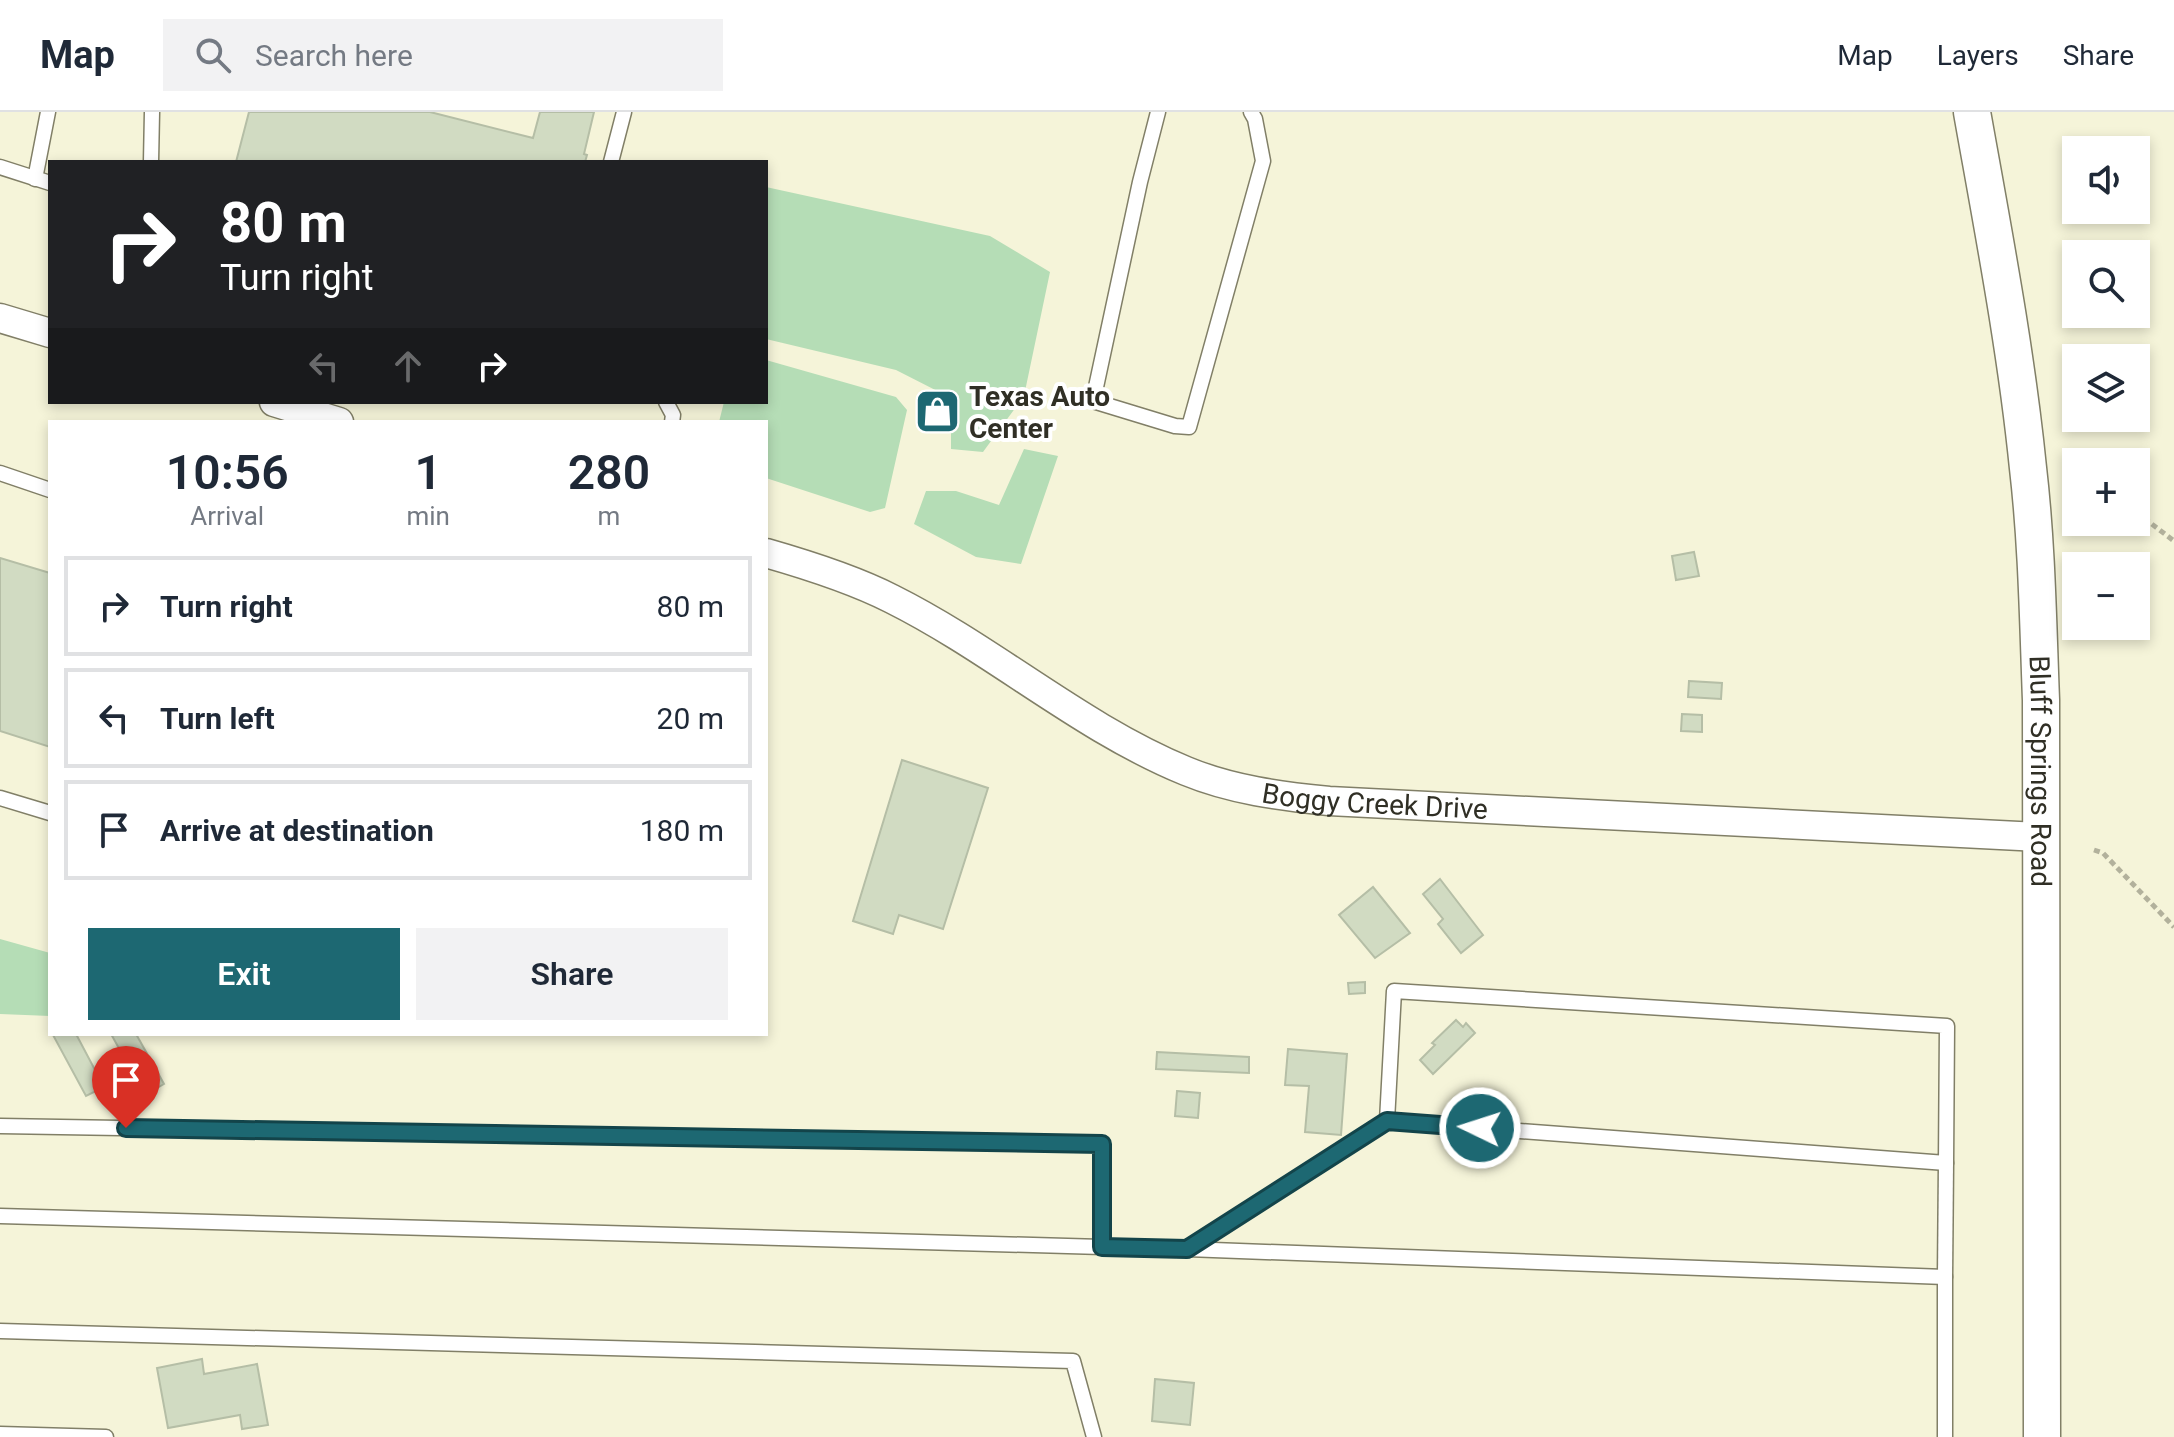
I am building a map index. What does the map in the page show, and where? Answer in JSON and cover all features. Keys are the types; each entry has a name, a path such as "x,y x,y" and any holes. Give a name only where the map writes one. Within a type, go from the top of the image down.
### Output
{"street":[{"name":"Bluff Springs Road","path":"1972,112 2029,469 2041,700 2042,1437"},
{"path":"0,318 48,332"},
{"path":"280,404 332,420"},
{"name":"Boggy Creek Drive","path":"768,554 890,598 956,634 1102,728 1188,772 1230,786 1276,796 1329,801 2041,837"}],"lane":[{"path":"0,167 43,181 48,112"},
{"path":"151,160 152,112"},
{"path":"612,160 624,112"},
{"path":"1158,112 1093,401 1175,426 1189,427 1263,161 1251,112"},
{"path":"0,473 48,489"},
{"path":"0,798 48,812"},
{"path":"1387,1121 1394,991 1947,1026 1945,1437"},
{"path":"1187,1249 1387,1121 1946,1163"},
{"path":"0,1126 1102,1144 1102,1247"},
{"path":"0,1216 1187,1249 1945,1277"},
{"path":"0,1331 1073,1361 1094,1437"},
{"path":"0,1434 106,1437"}],"path":[{"path":"2150,523 2174,541"},
{"path":"2094,850 2103,853 2174,927"}],"shaded area":[{"path":"768,187 990,236 1050,272 1024,396 983,452 951,449 951,398 896,370 768,339"},
{"path":"768,361 896,397 907,410 885,508 870,512 768,479 768,420 720,420 724,404 768,404"},
{"path":"1024,449 1058,456 1021,564 976,557 914,524 926,491 956,491 999,505"},
{"path":"0,939 48,952 48,1016 0,1014"}],"building":[{"path":"249,112 430,112 533,138 540,112 594,112 584,154 587,155 586,160 237,160"},
{"path":"1694,552 1699,576 1676,580 1672,556"},
{"path":"0,558 48,572 48,746 0,731"},
{"path":"1689,681 1722,683 1721,699 1688,697"},
{"path":"1682,714 1702,715 1702,732 1681,731"},
{"path":"902,760 988,788 943,929 899,915 893,934 853,921"},
{"path":"1440,879 1483,935 1461,953 1438,924 1443,919 1423,894"},
{"path":"1373,887 1410,933 1375,958 1339,915"},
{"path":"1365,982 1365,993 1349,994 1348,983"},
{"path":"1456,1020 1463,1027 1466,1023 1475,1033 1433,1074 1420,1060 1435,1045 1432,1043"},
{"path":"54,1036 77,1036 104,1087 86,1096"},
{"path":"112,1036 137,1036 164,1084 145,1095"},
{"path":"1288,1049 1347,1054 1341,1135 1305,1132 1309,1086 1285,1085"},
{"path":"1157,1052 1249,1057 1249,1073 1156,1069"},
{"path":"1177,1091 1200,1093 1198,1118 1175,1116"},
{"path":"202,1359 204,1374 257,1364 268,1425 242,1429 240,1415 168,1428 157,1368"},
{"path":"1155,1379 1194,1383 1190,1425 1152,1421"}],"place":[{"name":"Texas Auto Center","path":"938,412"}],"route":[{"path":"126,1128 1102,1144 1102,1247 1187,1249 1387,1121 1480,1128"}]}
